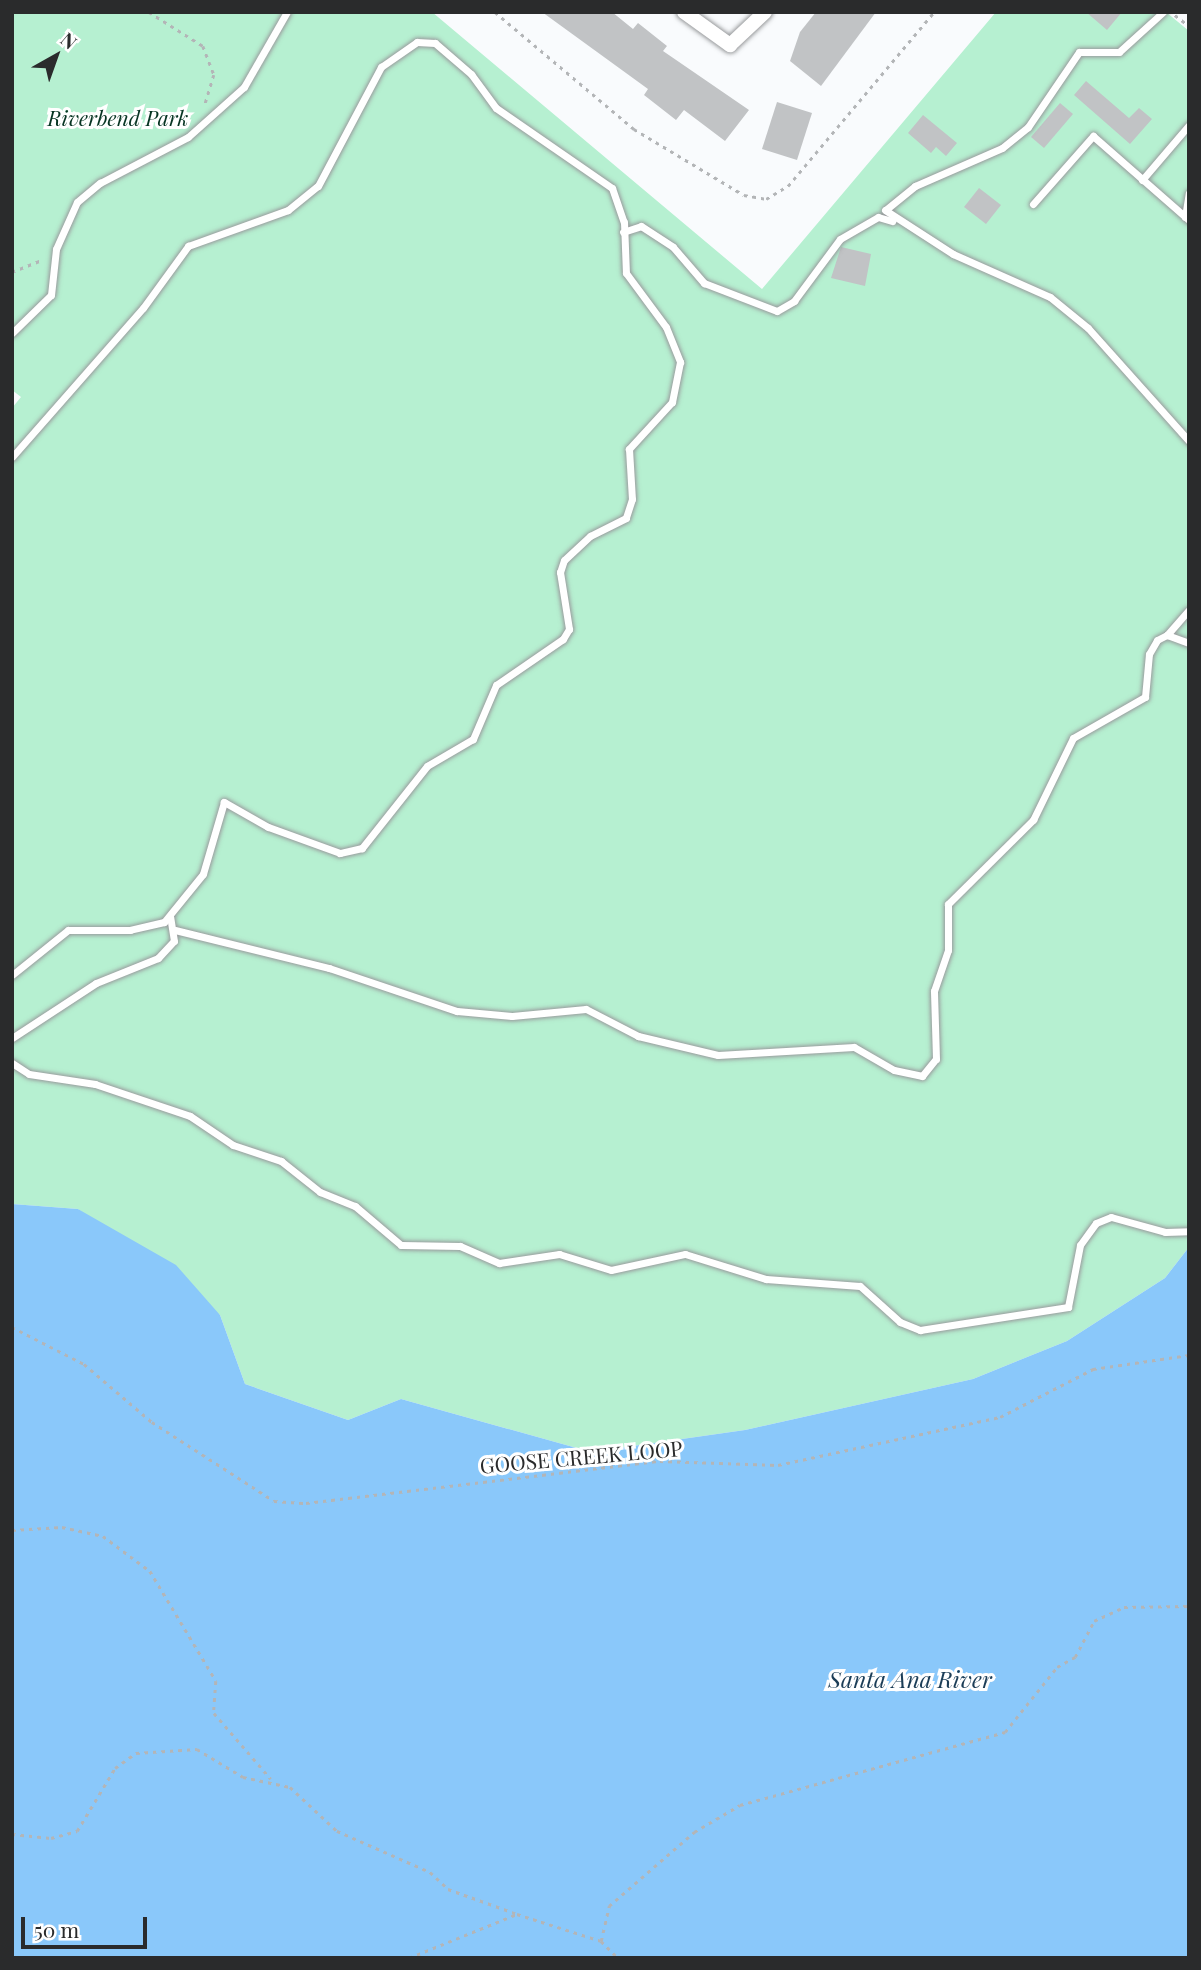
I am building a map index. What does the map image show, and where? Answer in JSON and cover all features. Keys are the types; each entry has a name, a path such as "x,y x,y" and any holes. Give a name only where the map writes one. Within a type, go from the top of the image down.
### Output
{"street":[{"path":"684,12 730,45 765,12"}],"lane":[{"path":"12,333 51,295 59,240 77,202 100,183 188,137 244,87 287,12"},
{"path":"1163,12 1119,52 1079,52 1028,127 1002,148 915,186 885,210 953,254 1050,297 1088,328 1189,442"},
{"path":"12,457 143,308 188,246 288,210 318,186 382,67 417,42 435,43 471,74 496,108 525,123 567,163 604,180 619,202 626,273 676,346 681,378 672,402 629,449 632,499 626,519 590,536 564,560 560,572 569,629 563,639 496,685 473,739 427,766 352,853 268,827 224,802 203,874 170,917 130,930 68,930 12,975"},
{"path":"1142,180 1189,125"},
{"path":"1034,204 1093,136 1187,218"},
{"path":"1187,218 1189,193"},
{"path":"622,232 641,226 673,247 704,283 777,311 794,301 840,239 878,217 891,220 954,257 1050,299 1189,442"},
{"path":"175,930 340,971 457,1011 512,1016 586,1009 638,1036 718,1055 854,1047 894,1070 922,1076 936,1059 934,991 948,950 944,911 1033,820 1073,738 1145,696 1149,654 1189,610"},
{"path":"1167,635 1189,643"},
{"path":"12,1038 96,983 148,964 174,941 175,930 170,917"},
{"path":"12,1063 29,1074 95,1084 190,1116 233,1145 281,1161 320,1192 355,1206 401,1245 460,1246 499,1263 559,1254 611,1270 685,1254 766,1279 860,1286 900,1322 920,1330 1068,1307 1080,1245 1096,1223 1111,1217 1165,1233 1189,1231"}],"path":[{"path":"149,12 203,46 214,75 204,110"},
{"path":"495,12 634,129 744,195 766,199 788,186 934,12"},
{"path":"1172,12 1189,26"},
{"path":"12,272 42,260 59,240"},
{"name":"GOOSE CREEK LOOP","path":"12,1327 84,1364 152,1422 274,1501 306,1503 660,1461 778,1465 1000,1417 1093,1369 1189,1355"},
{"path":"12,1530 62,1527 103,1536 150,1571 216,1681 214,1713 271,1779"},
{"path":"601,1941 610,1906 694,1832 740,1805 1004,1732 1058,1667 1075,1657 1094,1621 1124,1606 1189,1606"},
{"path":"12,1834 51,1838 78,1830 115,1768 136,1753 197,1749 243,1777 271,1779 290,1787 337,1831 429,1872 448,1889 601,1941 618,1958"},
{"path":"409,1958 517,1914"}],"green space":[{"name":"Riverbend Park","path":"12,12 432,12 762,289 996,12 1166,12 1189,31 1189,1247 1165,1278 1067,1341 973,1379 745,1430 591,1452 401,1399 348,1420 245,1384 220,1315 78,1209 12,1204 12,408 21,397 12,390"}],"water":[{"name":"Santa Ana River","path":"12,1204 78,1209 176,1265 220,1315 245,1384 348,1420 401,1399 591,1452 745,1430 973,1379 1067,1341 1165,1278 1189,1247 1189,1958 12,1958"}],"building":[{"path":"542,12 612,12 633,29 638,23 667,46 663,51 749,110 725,141 684,110 676,120 644,95 648,89"},
{"path":"816,12 876,12 821,86 790,61 800,32"},
{"path":"1086,12 1122,12 1107,30"},
{"path":"1086,81 1129,118 1139,108 1152,119 1130,144 1074,95"},
{"path":"777,102 812,113 797,160 762,149"},
{"path":"1060,103 1073,114 1044,148 1031,137"},
{"path":"923,115 957,143 946,156 936,147 931,153 908,133"},
{"path":"979,188 1001,205 986,224 964,207"},
{"path":"841,247 871,254 865,286 831,278"}]}
